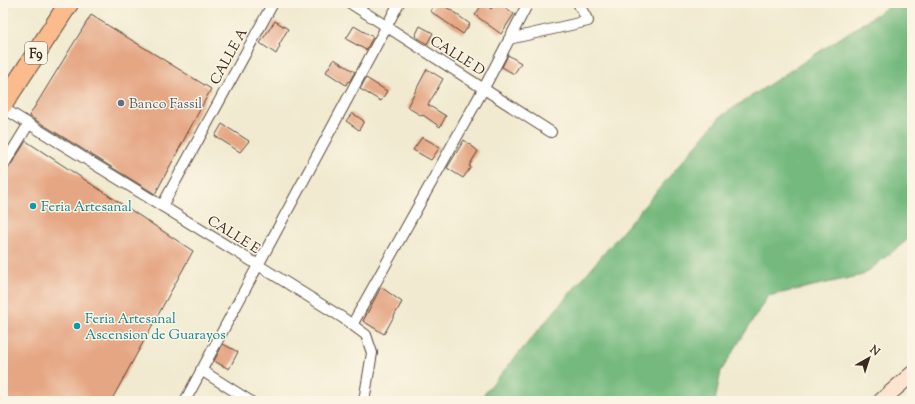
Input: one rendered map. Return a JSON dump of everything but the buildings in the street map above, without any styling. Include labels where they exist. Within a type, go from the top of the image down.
[{"type":"highway","name":"F9","points":[[3,104],[69,3]]},
{"type":"main road","points":[[881,401],[912,374]]},
{"type":"street","name":"CALLE A","points":[[162,206],[273,3]]},
{"type":"street","name":"CALLE D","points":[[350,3],[551,132]]},
{"type":"street","points":[[185,401],[399,3]]},
{"type":"street","points":[[352,325],[484,88],[528,3]]},
{"type":"street","points":[[509,39],[588,21],[578,3]]},
{"type":"street","name":"CALLE E","points":[[3,108],[28,125],[258,265],[366,335],[372,353],[364,401]]},
{"type":"street","points":[[3,166],[28,125]]},
{"type":"street","points":[[201,370],[250,401]]},
{"type":"green space","points":[[894,3],[912,3],[911,237],[863,275],[768,296],[721,371],[715,401],[478,401],[721,116]]},
{"type":"place","name":"Banco Fassil","points":[[121,103]]},
{"type":"place","name":"Feria Artesanal","points":[[33,206]]},
{"type":"place","name":"Feria Artesanal Ascension de Guarayos","points":[[77,326]]}]
